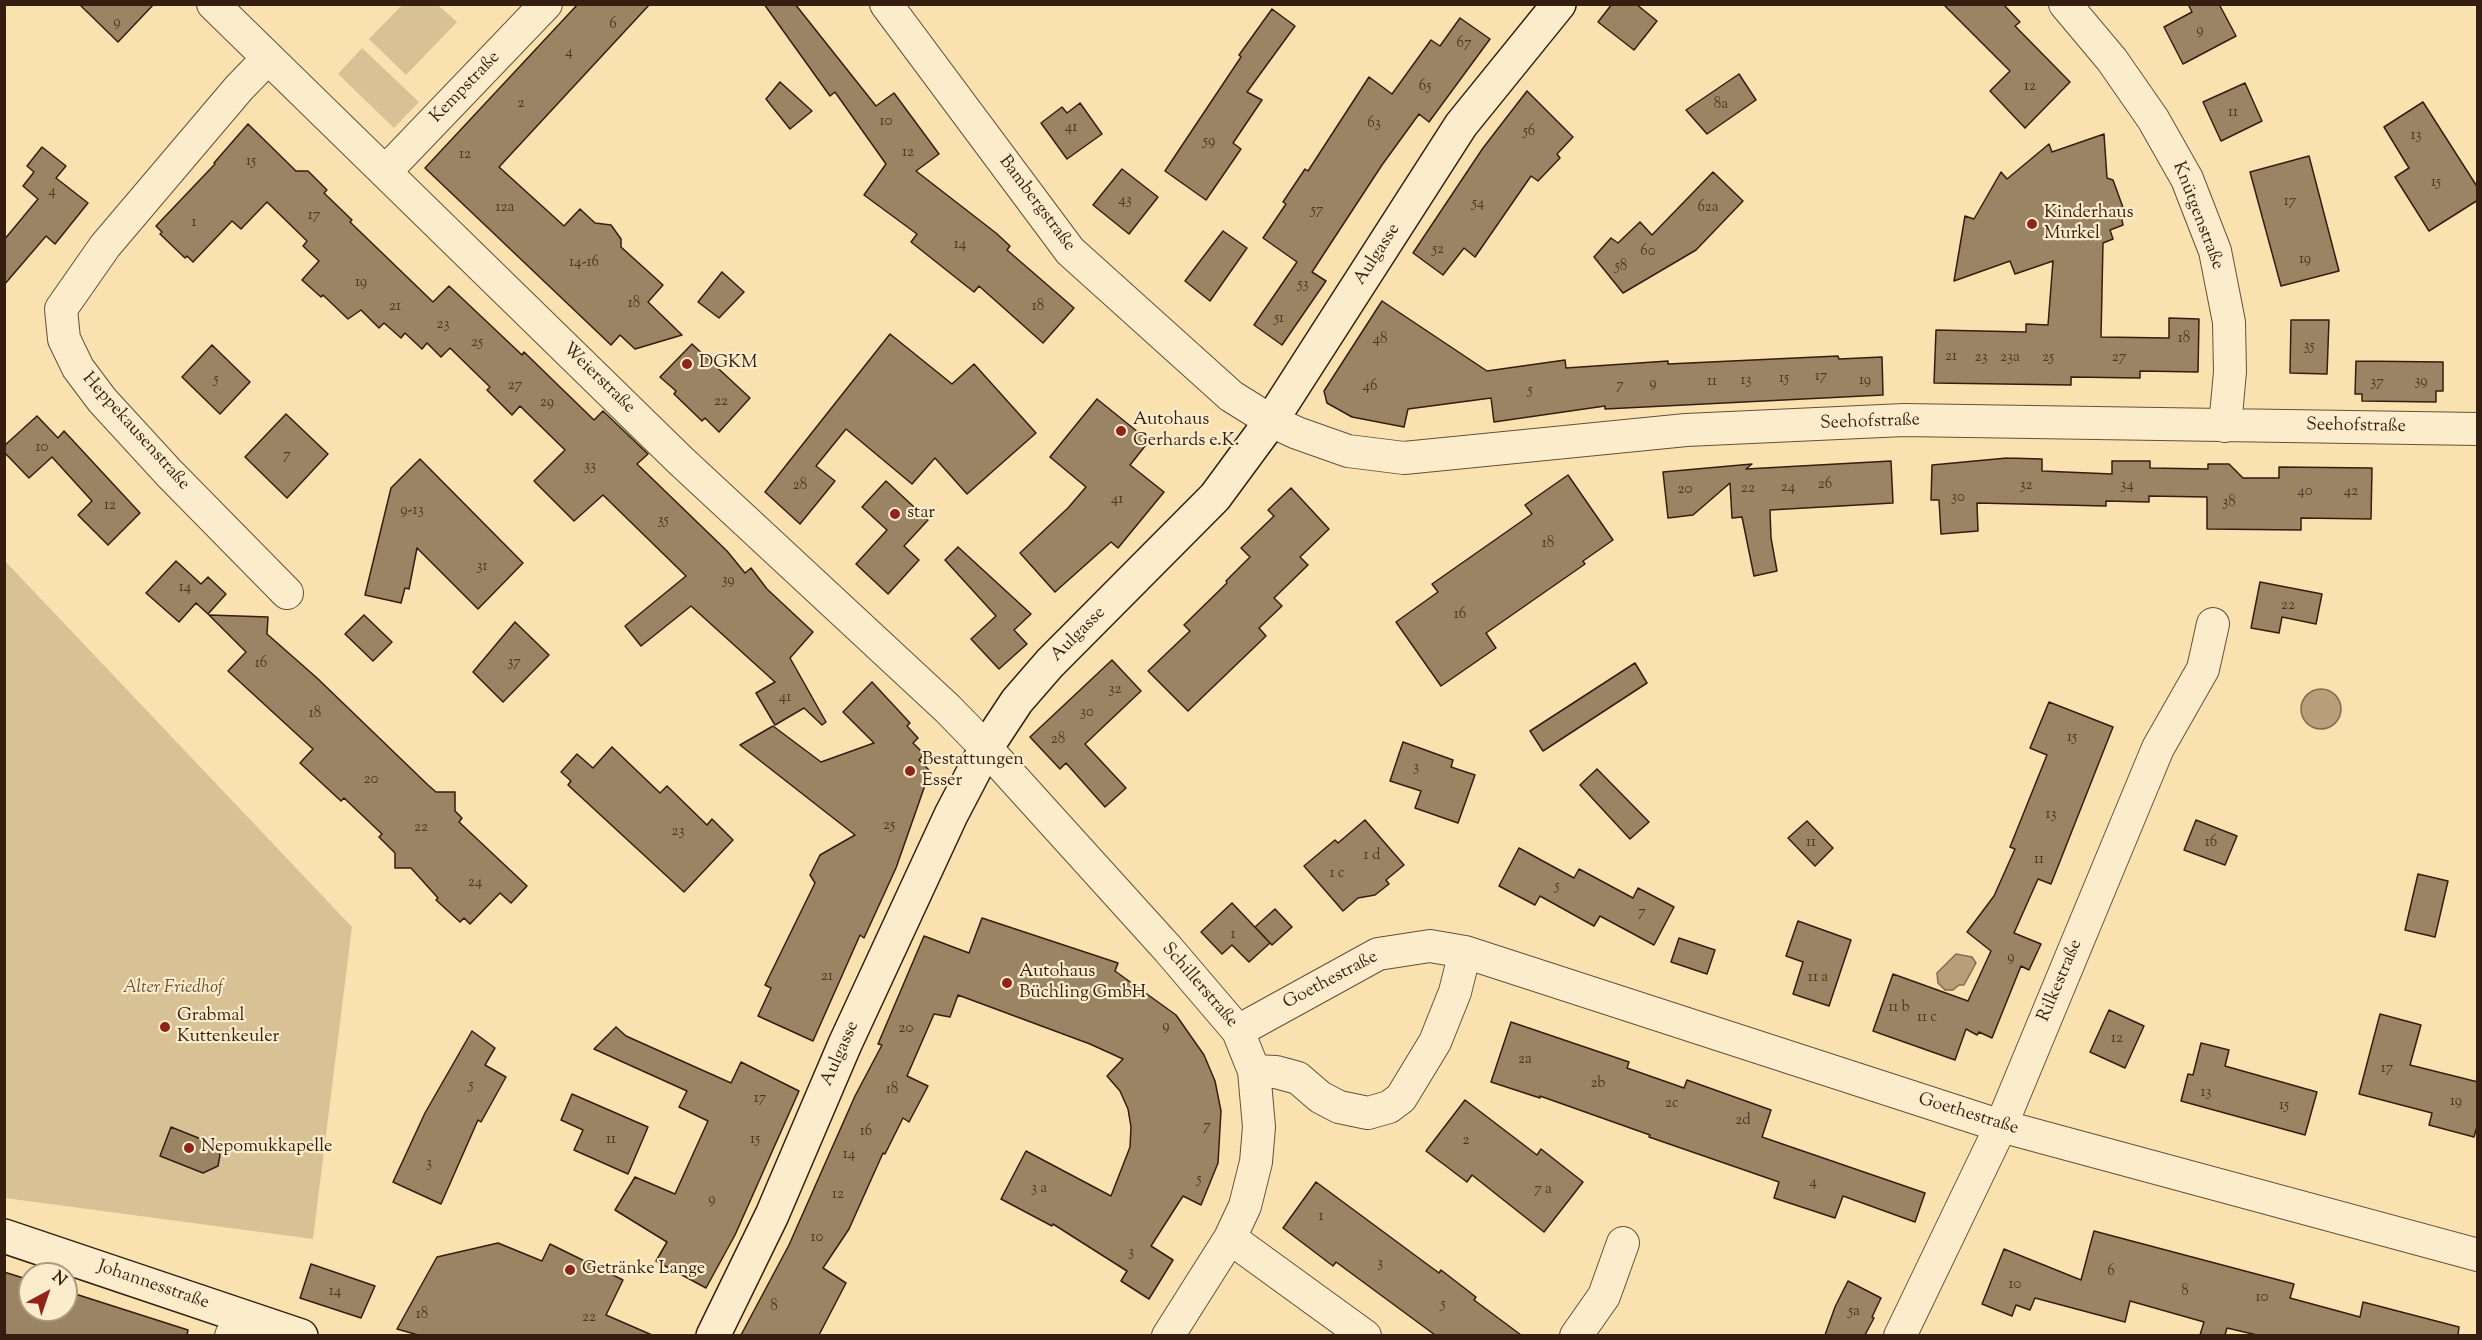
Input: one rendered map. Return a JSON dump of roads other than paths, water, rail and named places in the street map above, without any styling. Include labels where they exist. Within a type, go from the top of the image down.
[{"type":"main road","name":"Aulgasse","points":[[713,1335],[772,1215],[844,1044],[944,830],[986,748],[1017,701],[1050,663],[1215,497],[1271,421],[1461,125],[1559,4]]},
{"type":"main road","name":"Johannesstraße","points":[[4,1236],[236,1326],[301,1335]]},
{"type":"street","name":"Weierstraße","points":[[213,4],[681,461],[938,700],[986,748]]},
{"type":"street","name":"Kempstraße","points":[[386,171],[546,4]]},
{"type":"street","name":"Bambergstraße","points":[[886,4],[1070,251],[1231,396],[1271,421]]},
{"type":"street","name":"Knütgenstraße","points":[[2065,4],[2112,60],[2153,119],[2187,179],[2215,251],[2229,322],[2230,372],[2225,426]]},
{"type":"street","name":"Heppekausenstraße","points":[[268,58],[238,88],[105,246],[61,309],[64,339],[78,368],[102,400],[169,473],[287,593]]},
{"type":"street","name":"Seehofstraße","points":[[1271,421],[1348,451],[1404,458],[1686,430],[1904,420],[2478,429]]},
{"type":"street","name":"Rilkestraße","points":[[1900,1335],[2001,1126],[2158,748],[2203,669],[2213,624]]},
{"type":"street","name":"Schillerstraße","points":[[986,748],[1168,949],[1238,1031],[1254,1071],[1259,1127],[1256,1162],[1245,1206],[1230,1238],[1168,1335]]},
{"type":"street","name":"Goethestraße","points":[[1238,1031],[1378,954],[1430,946],[1465,952],[2001,1126],[2478,1255]]},
{"type":"street","points":[[1254,1071],[1276,1072],[1298,1078],[1320,1096],[1339,1107],[1368,1113],[1389,1107],[1401,1098],[1435,1042],[1455,992],[1465,952]]},
{"type":"street","points":[[1230,1238],[1365,1335]]},
{"type":"street","points":[[1576,1335],[1604,1296],[1623,1243]]},
{"type":"place","name":"Kinderhaus Murkel","points":[[2032,224]]},
{"type":"place","name":"DGKM","points":[[687,364]]},
{"type":"place","name":"Autohaus Gerhards e.K.","points":[[1121,431]]},
{"type":"place","name":"star","points":[[895,514]]},
{"type":"place","name":"Bestattungen Esser","points":[[910,771]]},
{"type":"place","name":"Autohaus Büchling GmbH","points":[[1007,983]]},
{"type":"place","name":"Grabmal Kuttenkeuler","points":[[165,1027]]},
{"type":"place","name":"Nepomukkapelle","points":[[189,1148]]},
{"type":"place","name":"Getränke Lange","points":[[570,1270]]},
{"type":"park label","name":"Alter Friedhof","points":[[173,989]]}]
